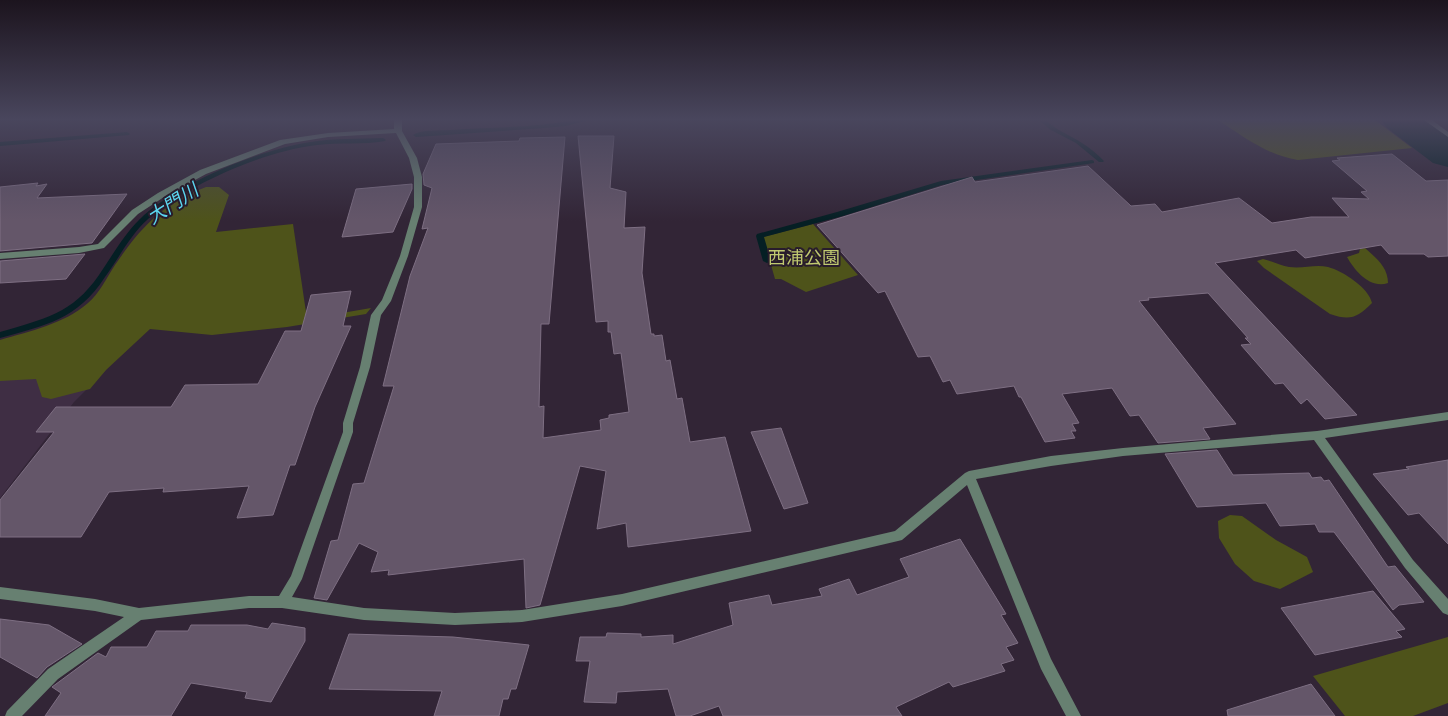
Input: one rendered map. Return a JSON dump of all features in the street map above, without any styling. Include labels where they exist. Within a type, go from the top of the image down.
[{"type":"street","points":[[0,256],[79,250],[101,246],[135,212],[162,195],[203,172],[253,153]]},
{"type":"street","points":[[282,602],[296,579],[332,478],[348,432],[348,423],[365,367],[376,315],[386,301],[415,222],[420,189],[410,153]]},
{"type":"street","points":[[0,593],[95,605],[139,614],[249,602],[282,602],[364,614],[455,619],[522,616],[622,600],[898,536],[970,476],[1051,461],[1123,452],[1318,436],[1448,416]]},
{"type":"street","points":[[1318,436],[1409,564],[1448,609]]},
{"type":"street","points":[[970,476],[1046,664],[1074,716]]},
{"type":"street","points":[[12,716],[53,674],[139,614]]},
{"type":"shaded area","points":[[106,370],[74,402],[0,498],[0,376]]},
{"type":"green space","points":[[1275,153],[1361,153],[1298,160]]},
{"type":"green space","points":[[206,187],[219,187],[229,195],[216,232],[293,224],[307,319],[371,308],[366,314],[287,327],[212,335],[150,329],[106,370],[90,389],[51,399],[42,397],[36,379],[0,381],[0,340],[58,322],[79,310],[96,295],[134,239],[154,218],[177,201]]},
{"type":"green space","name":"西浦公園","points":[[813,224],[858,275],[806,292],[781,279],[775,279],[763,237]]},
{"type":"green space","points":[[1365,248],[1384,268],[1388,283],[1381,284],[1369,281],[1350,262],[1347,257],[1359,253],[1360,249]]},
{"type":"green space","points":[[1263,259],[1289,267],[1323,266],[1334,269],[1348,276],[1361,286],[1370,297],[1372,303],[1353,317],[1348,318],[1330,314],[1264,268],[1257,261]]},
{"type":"green space","points":[[1230,515],[1242,516],[1276,540],[1307,557],[1313,572],[1280,589],[1254,581],[1235,564],[1219,538],[1218,521]]},
{"type":"green space","points":[[1448,637],[1448,703],[1413,716],[1345,716],[1313,676]]},
{"type":"building","points":[[432,153],[564,153],[549,324],[541,324],[539,407],[544,406],[543,438],[601,430],[600,420],[609,418],[609,415],[629,412],[621,353],[614,354],[611,332],[608,332],[608,321],[596,322],[580,153],[613,153],[610,188],[626,192],[624,228],[645,227],[642,273],[651,334],[654,334],[654,336],[662,335],[666,361],[670,360],[677,399],[682,398],[690,442],[725,437],[751,531],[628,547],[626,523],[597,529],[606,471],[580,466],[540,605],[526,608],[524,559],[388,575],[389,570],[371,572],[378,552],[359,543],[327,600],[314,598],[331,541],[338,540],[353,484],[364,483],[394,386],[383,386],[410,276],[428,228],[422,229],[432,188],[424,185],[423,174]]},
{"type":"building","points":[[1392,154],[1426,181],[1448,180],[1448,256],[1428,257],[1424,254],[1389,254],[1381,245],[1305,258],[1296,250],[1215,263],[1357,415],[1325,419],[1307,399],[1301,404],[1283,383],[1275,384],[1241,345],[1251,344],[1245,338],[1248,338],[1208,293],[1148,298],[1149,300],[1139,301],[1236,424],[1203,428],[1210,439],[1158,443],[1139,415],[1130,416],[1112,388],[1062,394],[1079,423],[1072,424],[1076,431],[1071,431],[1075,438],[1045,442],[1014,386],[957,394],[950,380],[943,382],[930,356],[918,357],[885,291],[878,293],[817,225],[972,177],[975,182],[1088,166],[1131,206],[1155,204],[1162,212],[1239,198],[1272,223],[1311,217],[1349,217],[1332,198],[1369,199],[1361,192],[1367,191],[1332,161],[1340,160],[1337,158]]},
{"type":"building","points":[[38,183],[36,186],[47,184],[37,198],[127,194],[92,243],[0,251],[0,187]]},
{"type":"building","points":[[412,184],[412,189],[393,232],[342,237],[356,189]]},
{"type":"building","points":[[85,254],[66,279],[0,283],[0,261]]},
{"type":"building","points":[[351,291],[343,326],[351,326],[315,407],[295,465],[290,465],[273,515],[237,518],[249,486],[163,492],[164,488],[109,492],[81,537],[0,537],[0,500],[54,432],[36,432],[56,407],[171,407],[185,385],[258,384],[285,331],[301,331],[311,295]]},
{"type":"building","points":[[781,428],[808,503],[784,509],[751,432]]},
{"type":"building","points":[[1217,450],[1233,475],[1309,473],[1312,478],[1321,477],[1324,481],[1329,480],[1388,567],[1395,566],[1424,602],[1399,605],[1393,610],[1334,532],[1319,532],[1315,524],[1280,526],[1266,503],[1197,507],[1165,454]]},
{"type":"building","points":[[1448,460],[1448,544],[1419,513],[1408,515],[1373,474],[1409,469],[1406,467]]},
{"type":"building","points":[[960,539],[1006,614],[1001,615],[1018,643],[1006,647],[1014,660],[1001,664],[1005,671],[953,687],[949,682],[896,707],[902,716],[723,716],[719,706],[690,716],[676,716],[668,689],[617,692],[616,703],[584,702],[590,661],[576,661],[580,637],[606,637],[607,633],[641,634],[641,637],[673,635],[673,644],[733,625],[729,603],[769,595],[772,605],[822,596],[819,589],[849,579],[857,595],[909,577],[900,559]]},
{"type":"building","points":[[1373,591],[1405,629],[1396,631],[1402,637],[1315,655],[1281,608]]},
{"type":"building","points":[[0,619],[49,625],[82,644],[47,667],[37,678],[0,657]]},
{"type":"building","points":[[272,623],[305,628],[305,641],[271,702],[245,698],[247,692],[191,683],[171,716],[45,716],[61,693],[52,687],[98,653],[106,657],[111,647],[147,647],[156,631],[188,631],[191,625],[247,625],[268,629]]},
{"type":"building","points":[[349,634],[453,637],[529,645],[516,689],[511,689],[508,699],[503,699],[499,716],[434,716],[442,691],[329,689]]},
{"type":"building","points":[[1311,684],[1335,716],[1228,716],[1227,710]]},
{"type":"waterway","name":"大門川","points":[[0,335],[50,320],[77,305],[95,287],[126,239],[144,219],[159,207],[199,183],[222,172],[273,153]]},
{"type":"waterway","points":[[1092,153],[1101,161]]},
{"type":"waterway","points":[[767,261],[760,236],[941,183],[1092,162]]}]
